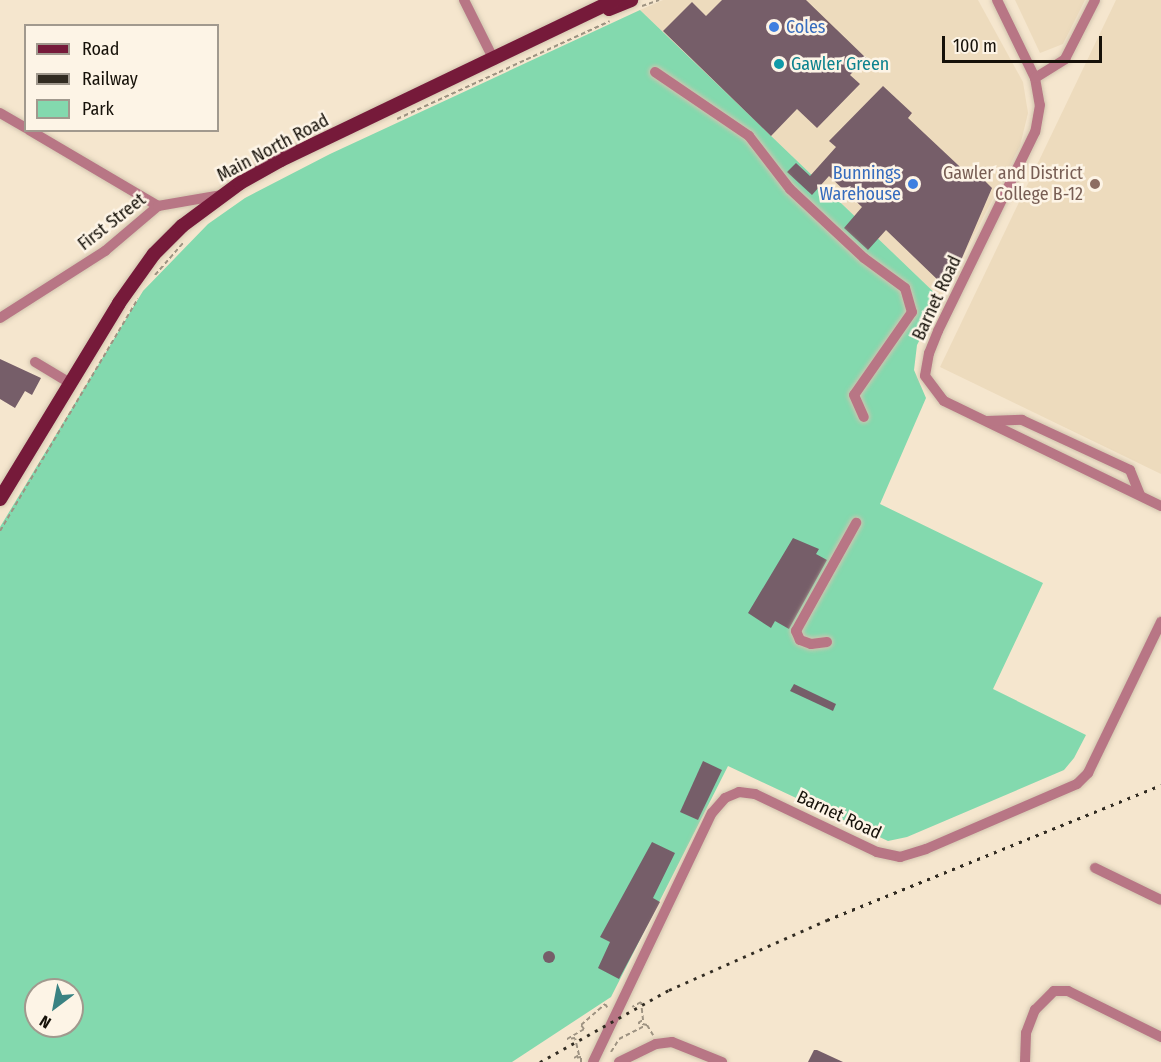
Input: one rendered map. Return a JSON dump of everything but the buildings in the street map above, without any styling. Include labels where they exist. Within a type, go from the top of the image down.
[{"type":"main road","name":"Main North Road","points":[[0,499],[70,383],[154,254],[182,226],[222,195],[281,160],[494,60],[615,0]]},
{"type":"main road","name":"Main North Road","points":[[554,31],[632,5]]},
{"type":"street","points":[[464,0],[494,60]]},
{"type":"street","name":"Barnet Road","points":[[997,0],[1035,78],[1040,105],[1035,132],[926,365],[929,384],[944,401],[1161,506]]},
{"type":"street","points":[[1035,78],[1065,59],[1095,0]]},
{"type":"street","points":[[655,72],[749,136],[790,189],[864,258],[905,288],[912,312],[854,395],[864,417]]},
{"type":"street","points":[[1,117],[24,128]]},
{"type":"street","points":[[32,132],[158,206]]},
{"type":"street","name":"First Street","points":[[0,318],[105,251],[158,206],[222,195]]},
{"type":"street","points":[[35,362],[70,383]]},
{"type":"street","points":[[986,422],[1022,420],[1130,470],[1140,495]]},
{"type":"street","points":[[827,642],[811,644],[800,640],[796,631],[856,522]]},
{"type":"street","name":"Barnet Road","points":[[593,1062],[712,813],[724,798],[739,792],[755,795],[877,852],[900,857],[926,849],[1077,784],[1088,773],[1161,622]]},
{"type":"street","points":[[1095,868],[1161,900]]},
{"type":"street","points":[[1025,1062],[1026,1033],[1035,1010],[1054,991],[1068,991],[1161,1037]]},
{"type":"street","points":[[619,1062],[656,1044],[672,1042],[722,1062]]},
{"type":"path","points":[[632,5],[659,0]]},
{"type":"path","points":[[391,122],[613,20]]},
{"type":"path","points":[[152,278],[185,242]]},
{"type":"path","points":[[0,531],[142,293]]},
{"type":"path","points":[[581,1062],[581,1057],[574,1058],[579,1055],[575,1038],[567,1039],[584,1029],[581,1025],[605,1004],[615,1015],[641,1002],[642,1020],[638,1023],[647,1025],[654,1038]]},
{"type":"path","points":[[610,1052],[619,1039],[647,1025]]},
{"type":"shaded area","points":[[663,0],[978,0],[1023,82],[1028,113],[1020,146],[941,299],[640,10]]},
{"type":"shaded area","points":[[1015,0],[1085,0],[1063,44],[1040,53]]},
{"type":"shaded area","name":"Gawler and District College B-12","points":[[1116,0],[1161,0],[1161,474],[940,367]]},
{"type":"green space","points":[[640,10],[941,299],[917,345],[914,370],[926,398],[880,504],[1043,583],[993,689],[1086,735],[1074,758],[1064,770],[907,837],[888,841],[728,766],[611,997],[512,1062],[0,1062],[0,527],[143,291],[208,224],[245,198],[330,154]]},
{"type":"railway","points":[[540,1062],[669,990],[827,920],[1161,785]]},
{"type":"place","name":"Coles","points":[[774,27]]},
{"type":"place","name":"Gawler Green","points":[[779,64]]},
{"type":"place","name":"Bunnings Warehouse","points":[[913,184]]},
{"type":"place","name":"Gawler and District College B-12","points":[[1095,184]]}]
